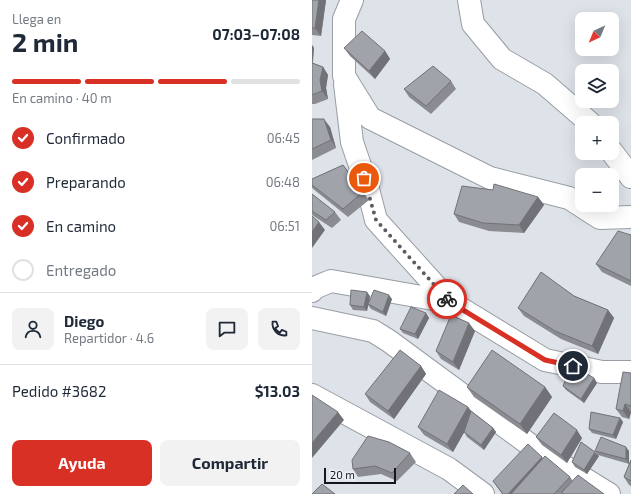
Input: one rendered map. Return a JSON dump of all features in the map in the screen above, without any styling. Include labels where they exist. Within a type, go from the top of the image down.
[{"type":"street","points":[[352,0],[344,19],[344,76],[352,142],[376,220],[450,302],[545,360],[602,372],[631,372]]},
{"type":"street","points":[[468,0],[473,24],[502,59],[545,84],[582,116]]},
{"type":"street","points":[[344,76],[370,118],[490,178],[570,198],[600,218],[631,217]]},
{"type":"street","points":[[618,160],[631,177]]},
{"type":"street","points":[[312,291],[314,288],[330,281],[450,302]]},
{"type":"street","points":[[312,318],[373,331],[389,341],[533,447],[609,494]]},
{"type":"street","points":[[312,395],[449,469],[483,494]]},
{"type":"building","points":[[312,0],[319,0],[315,28],[312,28]]},
{"type":"building","points":[[362,31],[385,51],[369,71],[344,48]]},
{"type":"building","points":[[312,63],[323,67],[320,80],[322,91],[312,95]]},
{"type":"building","points":[[433,66],[451,81],[426,106],[404,89]]},
{"type":"building","points":[[312,119],[324,119],[331,140],[312,149]]},
{"type":"building","points":[[343,165],[363,192],[343,209],[312,185],[312,179]]},
{"type":"building","points":[[494,184],[538,197],[519,225],[483,223],[454,214],[462,186],[493,190]]},
{"type":"building","points":[[312,194],[335,212],[326,220],[312,211]]},
{"type":"building","points":[[312,216],[319,222],[312,232]]},
{"type":"building","points":[[618,231],[631,235],[631,281],[596,264]]},
{"type":"building","points":[[541,272],[574,296],[608,310],[592,346],[555,331],[518,308]]},
{"type":"building","points":[[351,290],[367,292],[364,307],[350,305]]},
{"type":"building","points":[[374,290],[389,295],[383,312],[368,304]]},
{"type":"building","points":[[411,307],[426,313],[415,334],[400,329]]},
{"type":"building","points":[[451,315],[469,323],[453,362],[436,351]]},
{"type":"building","points":[[400,350],[421,366],[388,411],[365,394]]},
{"type":"building","points":[[492,350],[545,387],[520,424],[467,387]]},
{"type":"building","points":[[572,365],[594,378],[581,399],[563,386]]},
{"type":"building","points":[[623,372],[631,373],[631,406],[625,404],[623,411],[616,409]]},
{"type":"building","points":[[439,390],[468,407],[447,444],[418,427]]},
{"type":"building","points":[[312,395],[338,412],[312,443]]},
{"type":"building","points":[[471,411],[493,428],[481,445],[464,432]]},
{"type":"building","points":[[591,412],[620,418],[613,435],[589,429]]},
{"type":"building","points":[[554,413],[577,430],[561,455],[536,437]]},
{"type":"building","points":[[368,436],[389,442],[410,453],[392,473],[375,466],[353,469],[352,460]]},
{"type":"building","points":[[601,437],[626,447],[626,459],[595,451]]},
{"type":"building","points":[[581,442],[595,452],[584,470],[572,462]]},
{"type":"building","points":[[528,444],[542,457],[508,494],[503,494],[493,481]]},
{"type":"building","points":[[545,456],[570,477],[554,494],[511,494]]},
{"type":"building","points":[[631,460],[631,481],[624,477]]},
{"type":"building","points":[[578,475],[604,494],[563,494],[562,492]]},
{"type":"building","points":[[322,484],[335,494],[312,494]]},
{"type":"building","points":[[463,485],[473,494],[454,494]]},
{"type":"way so far","points":[[364,178],[376,220],[447,299]]},
{"type":"route","points":[[447,299],[545,360],[573,366]]}]
